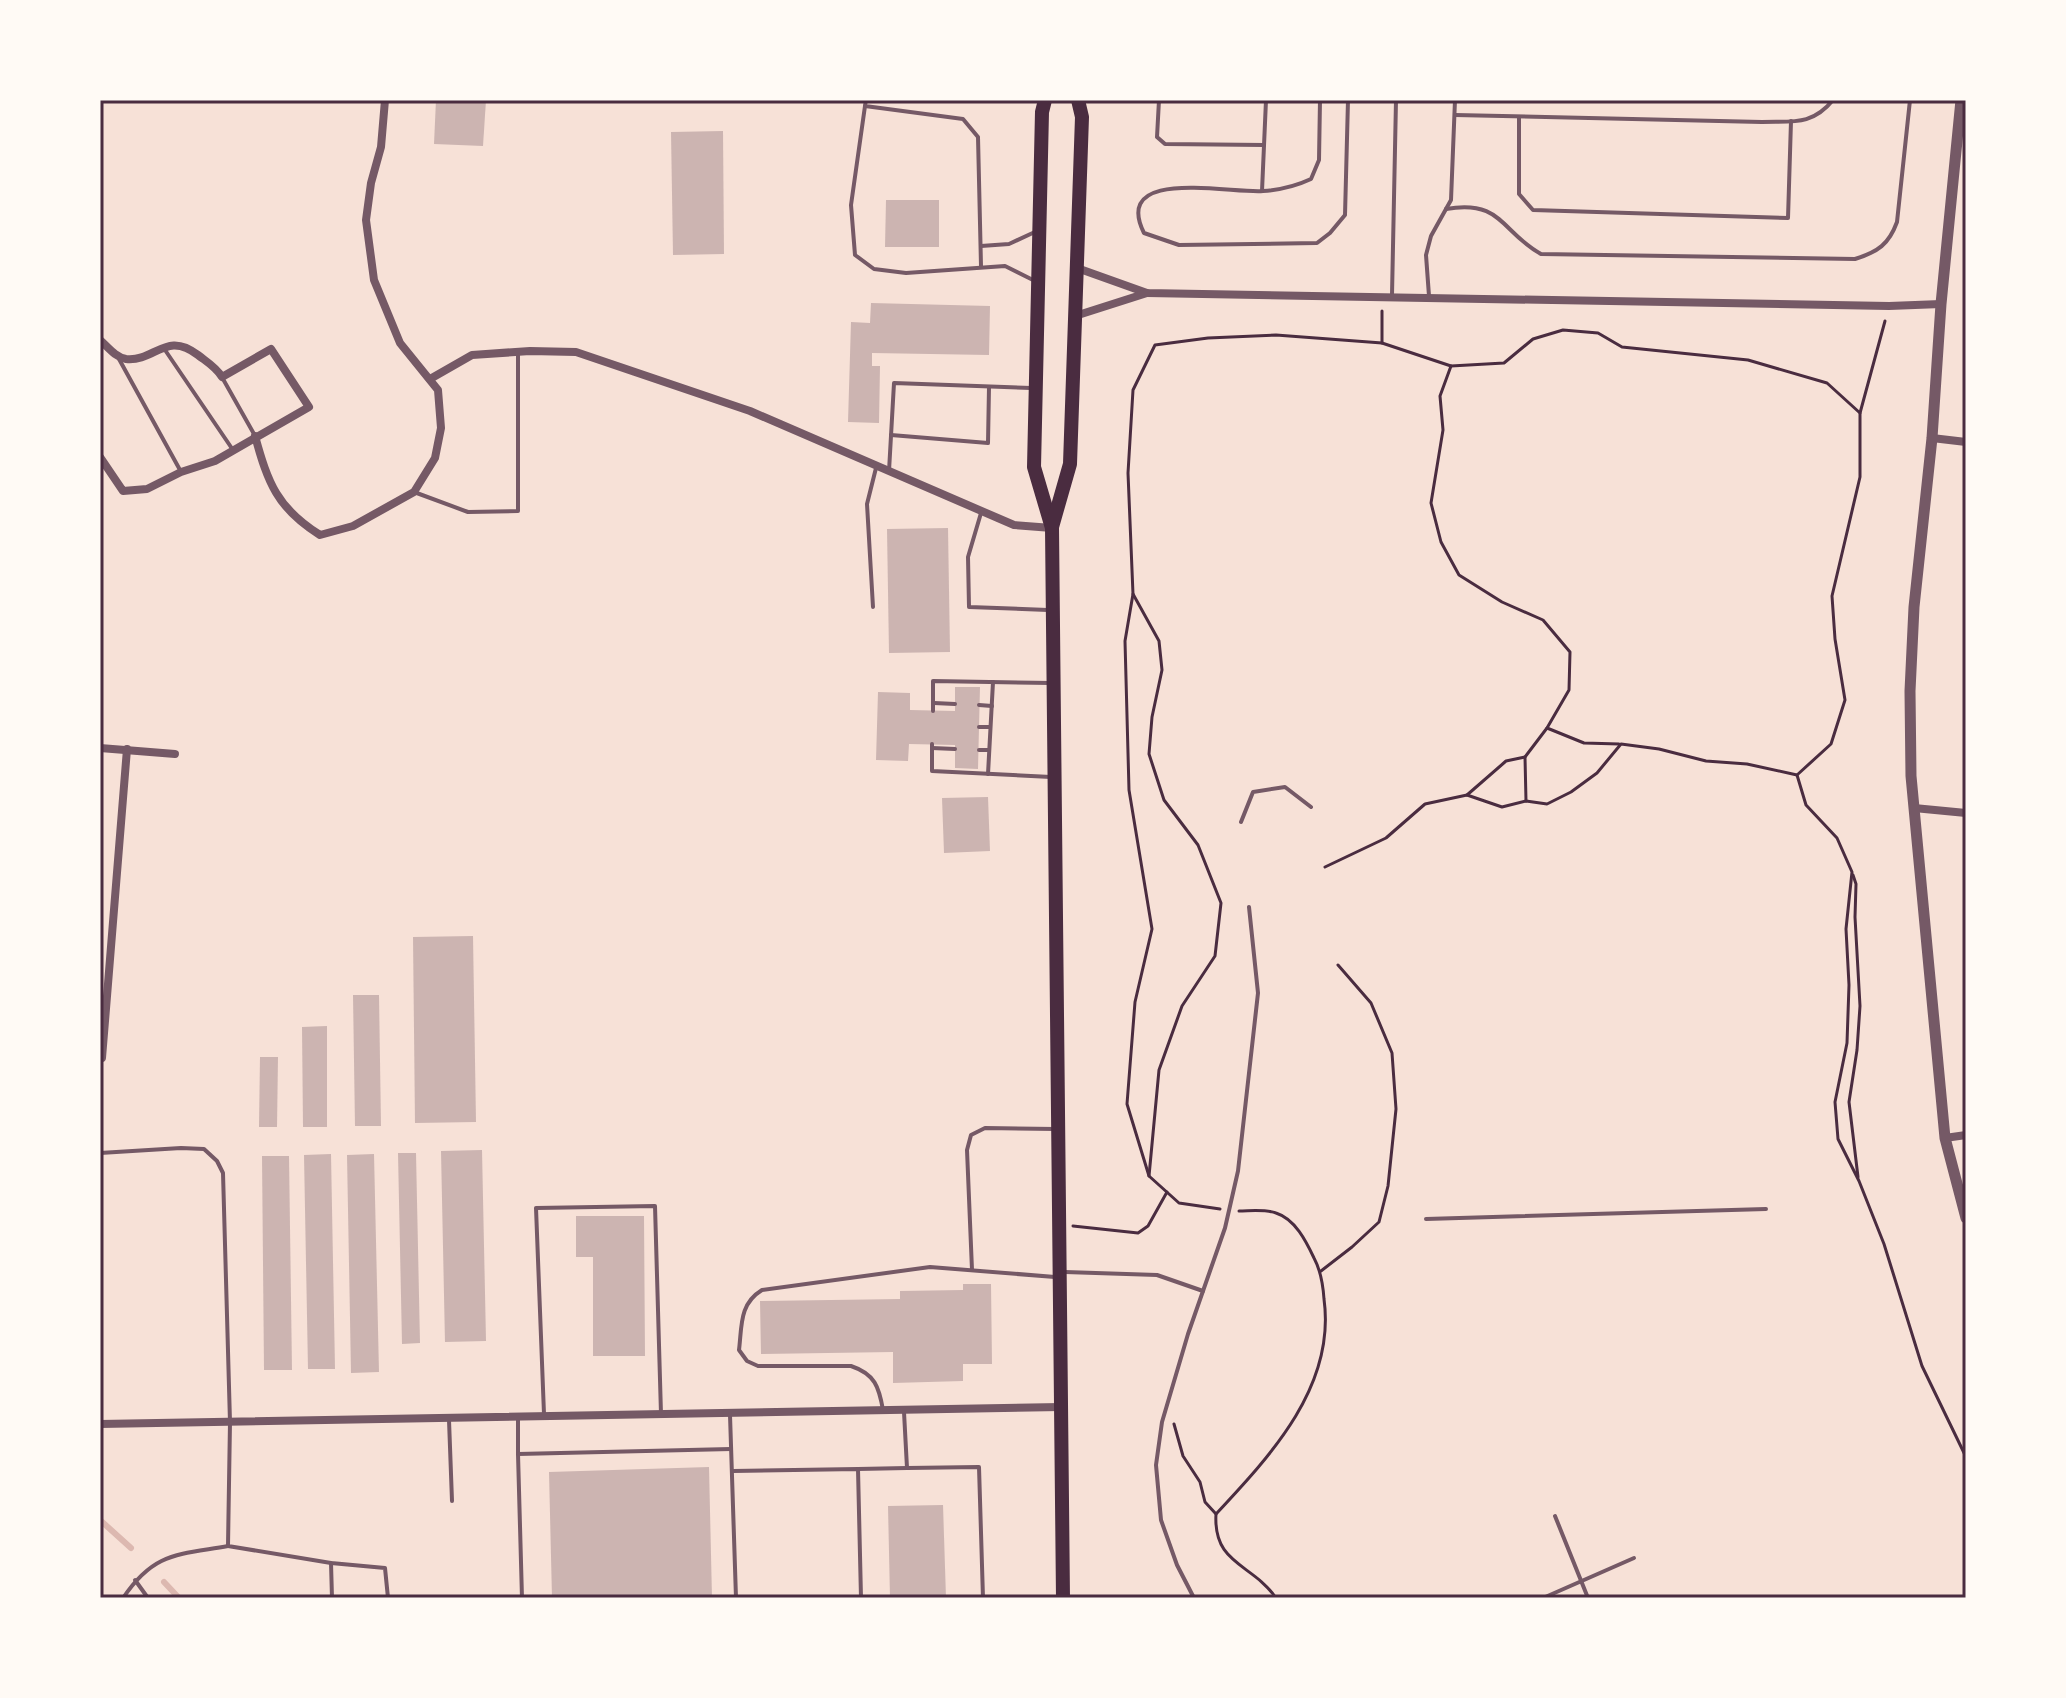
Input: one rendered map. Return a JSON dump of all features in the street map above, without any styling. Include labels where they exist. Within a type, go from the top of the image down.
[{"type":"main road","points":[[1045,100],[1042,112],[1034,467],[1052,528],[1063,1598]]},
{"type":"main road","points":[[1052,528],[1070,464],[1082,117],[1078,100]]},
{"type":"street","points":[[255,436],[267,479],[296,520],[320,535],[353,526],[414,492],[435,458],[441,428],[438,390],[400,343],[374,280],[366,220],[371,183],[381,147],[385,100]]},
{"type":"street","points":[[1961,100],[1914,607],[1910,691],[1914,808],[1945,1138],[1966,1218]]},
{"type":"street","points":[[1077,268],[1147,293],[1889,306],[1941,304]]},
{"type":"street","points":[[1075,316],[1147,293]]},
{"type":"street","points":[[100,340],[118,357],[130,360],[174,344],[190,349],[218,370],[222,377],[271,349],[309,407],[215,461],[181,472],[147,489],[123,491],[100,457]]},
{"type":"street","points":[[430,379],[472,355],[576,352],[750,411],[1014,525],[1052,528]]},
{"type":"street","points":[[1932,438],[1966,442]]},
{"type":"street","points":[[100,748],[175,754]]},
{"type":"street","points":[[102,1058],[127,749]]},
{"type":"street","points":[[1914,808],[1966,813]]},
{"type":"street","points":[[1945,1138],[1966,1135]]},
{"type":"street","points":[[100,1424],[1061,1407]]},
{"type":"lane","points":[[1159,100],[1157,137],[1165,144],[1264,145]]},
{"type":"lane","points":[[1262,191],[1266,100]]},
{"type":"lane","points":[[1320,100],[1319,160],[1311,179],[1299,185],[1262,191],[1163,188],[1146,194],[1139,207],[1138,222],[1144,233],[1179,245],[1317,243],[1345,215],[1348,100]]},
{"type":"lane","points":[[1387,298],[1394,217],[1396,100]]},
{"type":"lane","points":[[1429,298],[1426,255],[1431,236],[1451,200],[1455,100]]},
{"type":"lane","points":[[1455,115],[1791,121],[1811,120],[1833,100]]},
{"type":"lane","points":[[1446,209],[1478,207],[1493,213],[1527,246],[1541,254],[1855,259],[1883,247],[1891,238],[1897,222],[1910,100]]},
{"type":"lane","points":[[981,266],[978,137],[963,119],[865,103],[851,205],[855,255],[874,269],[906,273],[1005,266],[1038,284]]},
{"type":"lane","points":[[1519,118],[1519,194],[1533,210],[1788,218],[1791,121]]},
{"type":"lane","points":[[981,246],[1009,244],[1039,230]]},
{"type":"lane","points":[[164,347],[233,450]]},
{"type":"lane","points":[[414,492],[468,512],[518,511],[518,352]]},
{"type":"lane","points":[[118,357],[181,472]]},
{"type":"lane","points":[[222,377],[255,436]]},
{"type":"lane","points":[[889,471],[894,383],[1036,389]]},
{"type":"lane","points":[[891,435],[988,443],[989,387]]},
{"type":"lane","points":[[873,607],[867,504],[877,466]]},
{"type":"lane","points":[[982,511],[968,557],[969,607],[1053,610]]},
{"type":"lane","points":[[933,711],[933,681],[1053,683]]},
{"type":"lane","points":[[988,774],[993,682]]},
{"type":"lane","points":[[934,703],[955,704]]},
{"type":"lane","points":[[979,705],[992,706]]},
{"type":"lane","points":[[979,727],[990,727]]},
{"type":"lane","points":[[955,749],[932,746],[932,771],[1054,778]]},
{"type":"lane","points":[[979,750],[989,750]]},
{"type":"lane","points":[[1241,822],[1253,792],[1285,787],[1311,807]]},
{"type":"lane","points":[[1194,1598],[1177,1565],[1161,1520],[1156,1465],[1162,1422],[1229,1210],[1238,1171],[1258,993],[1249,907]]},
{"type":"lane","points":[[972,1270],[967,1150],[971,1135],[985,1128],[1058,1129]]},
{"type":"lane","points":[[100,1153],[204,1149],[217,1161],[223,1173],[230,1422],[228,1546]]},
{"type":"lane","points":[[544,1416],[536,1208],[655,1206],[661,1414]]},
{"type":"lane","points":[[1426,1219],[1766,1209]]},
{"type":"lane","points":[[883,1410],[878,1384],[865,1370],[851,1366],[758,1366],[747,1361],[739,1350],[744,1310],[751,1297],[762,1290],[930,1267],[1060,1274],[1157,1275],[1203,1291]]},
{"type":"lane","points":[[903,1409],[907,1468]]},
{"type":"lane","points":[[730,1413],[736,1598]]},
{"type":"lane","points":[[518,1416],[522,1598]]},
{"type":"lane","points":[[449,1418],[452,1501]]},
{"type":"lane","points":[[518,1454],[731,1449]]},
{"type":"lane","points":[[733,1471],[979,1467],[983,1598]]},
{"type":"lane","points":[[858,1469],[861,1598]]},
{"type":"lane","points":[[1555,1516],[1588,1598]]},
{"type":"lane","points":[[123,1598],[135,1580],[156,1561],[228,1546],[331,1563],[385,1568],[388,1598]]},
{"type":"lane","points":[[1543,1598],[1634,1558]]},
{"type":"lane","points":[[331,1563],[332,1598]]},
{"type":"lane","points":[[135,1580],[148,1598]]},
{"type":"path","points":[[1382,343],[1387,298]]},
{"type":"path","points":[[1797,775],[1831,744],[1845,700],[1832,596],[1860,477],[1860,413],[1889,306]]},
{"type":"path","points":[[1276,1598],[1268,1586],[1226,1555],[1215,1532],[1216,1514],[1262,1465],[1295,1419],[1316,1377],[1327,1320],[1321,1271],[1301,1232],[1277,1213],[1179,1203],[1149,1176],[1127,1104],[1135,1002],[1152,929],[1129,790],[1125,641],[1133,594],[1128,473],[1133,390],[1155,345],[1208,338],[1276,335],[1382,343],[1451,366],[1504,363],[1533,339],[1563,330],[1598,333],[1622,347],[1748,360],[1827,383],[1860,413]]},
{"type":"path","points":[[1451,366],[1440,396],[1443,430],[1431,503],[1441,542],[1459,575],[1502,602],[1543,620],[1570,652],[1569,690],[1547,728],[1525,757],[1526,801]]},
{"type":"path","points":[[1133,594],[1159,641],[1162,670],[1152,717],[1149,754],[1164,800],[1198,845],[1221,903],[1215,956],[1182,1006],[1159,1070],[1149,1176]]},
{"type":"path","points":[[1547,728],[1584,743],[1659,749],[1706,761],[1747,764],[1797,775]]},
{"type":"path","points":[[1467,795],[1502,807],[1526,801],[1547,804],[1571,792],[1597,773],[1621,744]]},
{"type":"path","points":[[1325,867],[1386,838],[1425,804],[1467,795],[1506,761],[1525,757]]},
{"type":"path","points":[[1797,775],[1806,805],[1837,838],[1856,884],[1860,1006],[1849,1102],[1859,1181]]},
{"type":"path","points":[[1852,872],[1846,929],[1849,985],[1847,1043],[1835,1102],[1838,1139],[1884,1244],[1922,1366],[1966,1457]]},
{"type":"path","points":[[1321,1271],[1379,1222],[1388,1186],[1396,1109],[1392,1053],[1371,1003],[1338,965]]},
{"type":"path","points":[[1059,1225],[1138,1233],[1148,1226],[1167,1192]]},
{"type":"path","points":[[1169,1397],[1183,1456],[1200,1482],[1205,1502],[1216,1514]]},
{"type":"building","points":[[436,100],[486,100],[483,146],[434,144]]},
{"type":"building","points":[[723,131],[724,254],[673,255],[671,132]]},
{"type":"building","points":[[886,200],[939,200],[939,247],[885,247]]},
{"type":"building","points":[[871,303],[990,306],[989,355],[872,353],[872,366],[880,366],[879,423],[848,422],[851,322],[870,323]]},
{"type":"building","points":[[948,528],[950,652],[889,653],[887,529]]},
{"type":"building","points":[[955,687],[980,687],[978,769],[955,768],[955,745],[909,744],[908,761],[876,760],[878,692],[910,693],[910,710],[955,711]]},
{"type":"building","points":[[988,797],[990,851],[944,853],[942,798]]},
{"type":"building","points":[[473,936],[476,1122],[415,1123],[413,937]]},
{"type":"building","points":[[353,995],[379,995],[381,1126],[355,1126]]},
{"type":"building","points":[[327,1026],[327,1127],[303,1127],[302,1027]]},
{"type":"building","points":[[260,1057],[278,1057],[277,1127],[259,1127]]},
{"type":"building","points":[[482,1150],[486,1341],[445,1342],[441,1151]]},
{"type":"building","points":[[398,1153],[416,1153],[420,1343],[402,1344]]},
{"type":"building","points":[[331,1154],[335,1369],[308,1369],[304,1155]]},
{"type":"building","points":[[374,1154],[379,1372],[351,1373],[347,1155]]},
{"type":"building","points":[[262,1156],[289,1156],[292,1370],[264,1370]]},
{"type":"building","points":[[576,1216],[644,1216],[645,1356],[593,1356],[593,1257],[576,1257]]},
{"type":"building","points":[[963,1284],[991,1284],[992,1364],[963,1364],[963,1381],[893,1383],[893,1352],[761,1354],[760,1301],[900,1299],[900,1291],[963,1290]]},
{"type":"building","points":[[709,1467],[712,1598],[552,1598],[549,1472]]},
{"type":"building","points":[[943,1505],[946,1598],[890,1598],[888,1506]]},
{"type":"waterway","points":[[100,1520],[131,1548]]},
{"type":"waterway","points":[[164,1582],[179,1598]]}]
